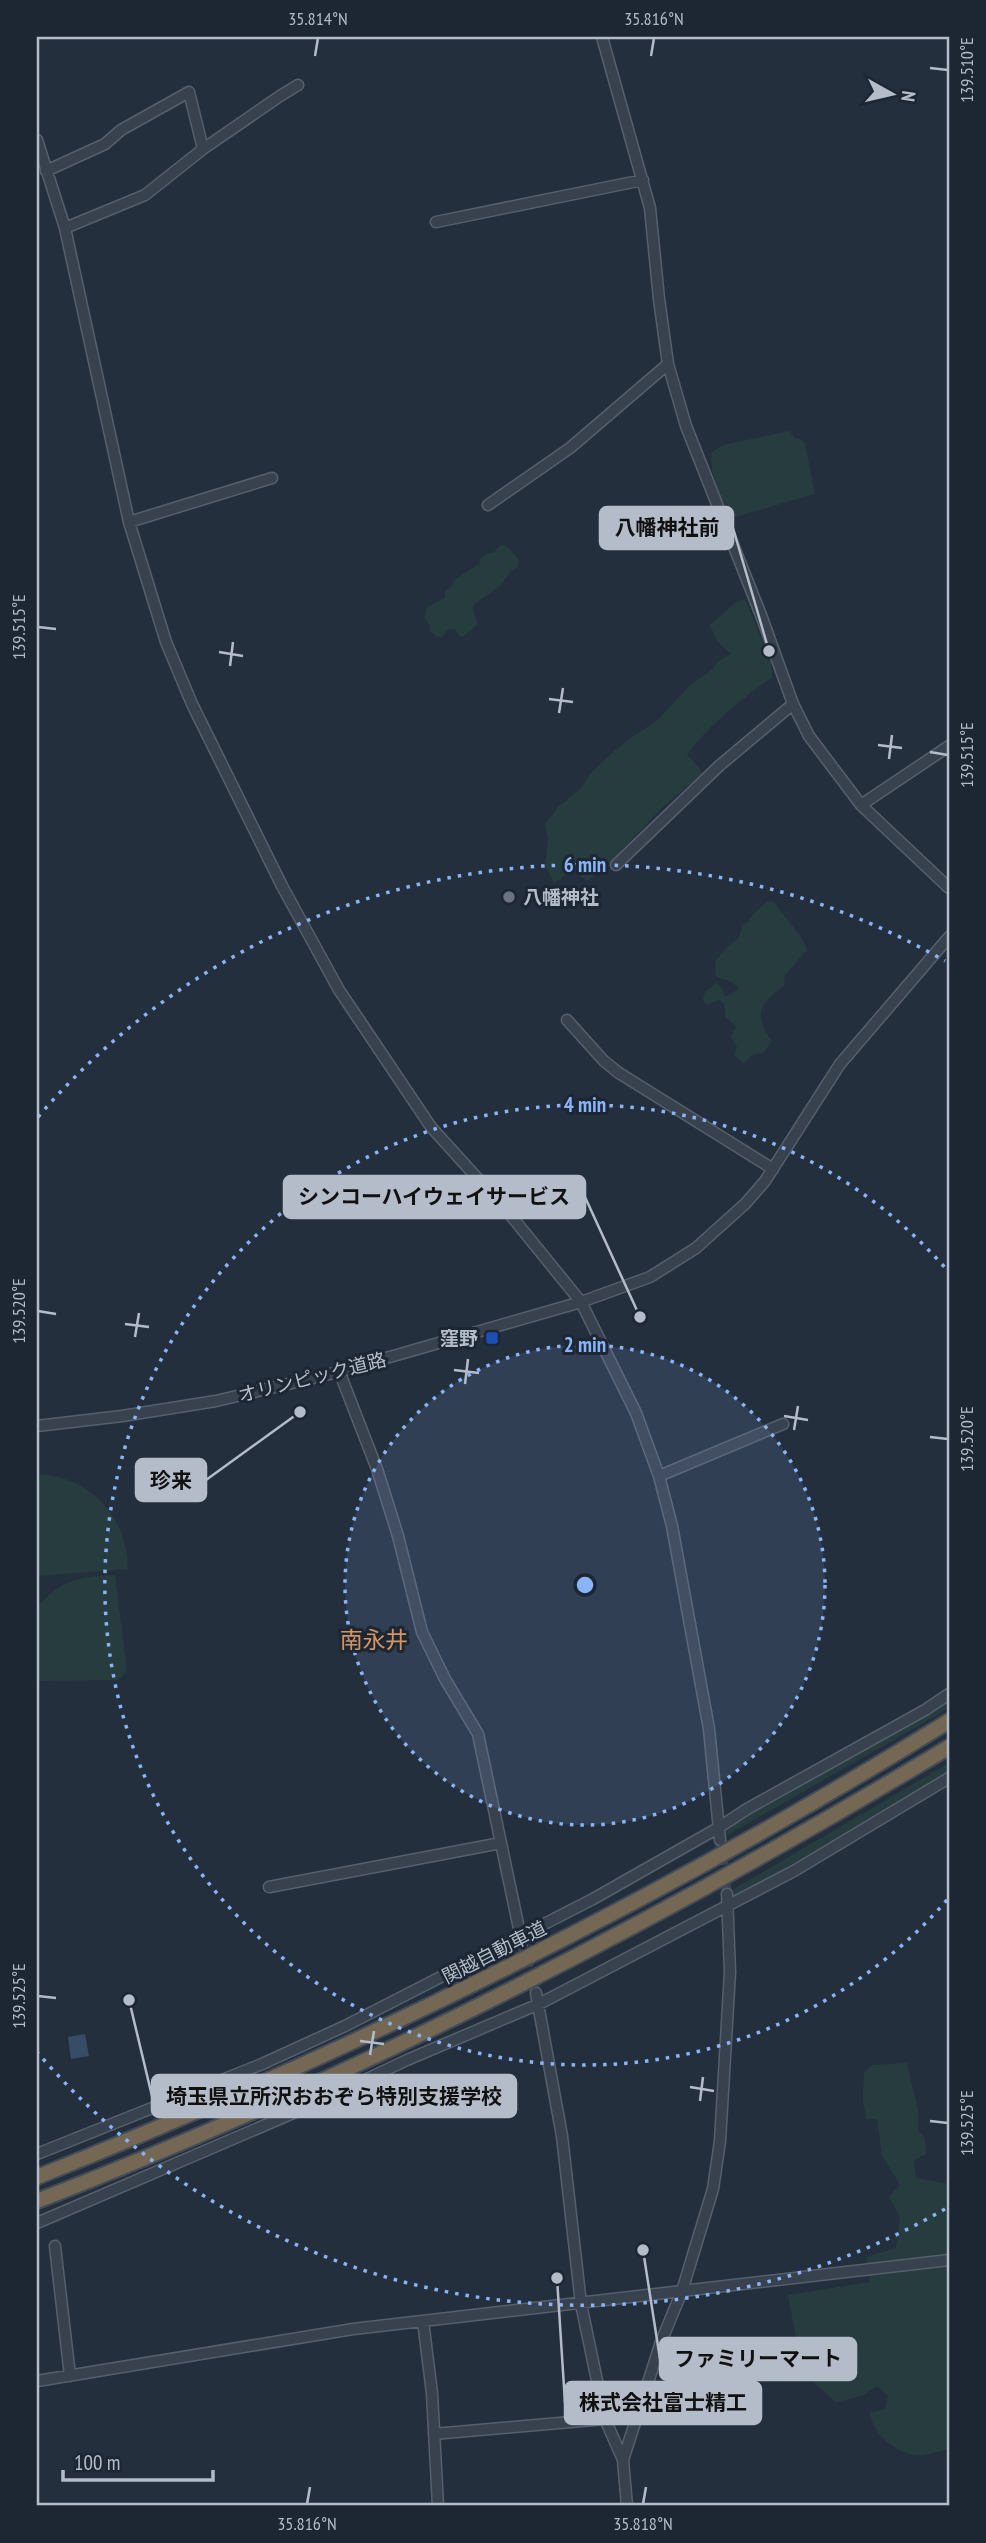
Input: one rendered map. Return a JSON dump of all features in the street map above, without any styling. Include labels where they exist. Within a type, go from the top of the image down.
[{"type":"highway","name":"関越自動車道","points":[[37,2177],[246,2091],[489,1977],[735,1846],[949,1721]]},
{"type":"highway","name":"関越自動車道","points":[[37,2201],[335,2074],[498,1995],[741,1868],[821,1824],[949,1747]]},
{"type":"street","points":[[602,37],[650,208],[668,364],[686,426],[761,615],[793,704],[809,736],[861,805],[949,888]]},
{"type":"street","points":[[65,228],[145,195],[203,149],[298,85]]},
{"type":"street","points":[[46,171],[105,144],[121,130],[189,92],[203,149]]},
{"type":"street","points":[[37,140],[65,228],[129,522],[166,642],[192,705],[325,967],[431,1126],[508,1212],[581,1302],[636,1413],[659,1476],[672,1526],[709,1729],[720,1840]]},
{"type":"street","points":[[436,222],[643,180]]},
{"type":"street","points":[[488,505],[570,448],[668,364]]},
{"type":"street","points":[[129,522],[272,478]]},
{"type":"street","points":[[616,865],[719,766],[793,704]]},
{"type":"street","points":[[861,805],[949,746]]},
{"type":"street","name":"オリンピック道路","points":[[37,1426],[216,1401],[339,1371],[581,1302],[650,1277],[675,1263],[722,1226],[751,1198],[773,1169],[840,1064],[949,937]]},
{"type":"street","points":[[567,1020],[618,1073],[773,1169]]},
{"type":"street","points":[[339,1371],[377,1469],[398,1536],[422,1632],[445,1679],[478,1734],[521,1939]]},
{"type":"street","points":[[659,1476],[783,1424]]},
{"type":"street","points":[[37,2154],[262,2064],[521,1939],[949,1694]]},
{"type":"street","points":[[37,2223],[312,2105],[537,1998],[727,1899],[794,1871],[949,1778]]},
{"type":"street","points":[[269,1887],[500,1843]]},
{"type":"street","points":[[623,2460],[661,2342],[682,2291],[713,2189],[720,2141],[730,1972],[727,1899]]},
{"type":"street","points":[[537,1998],[562,2137],[581,2304],[605,2419],[623,2460],[627,2506]]},
{"type":"street","points":[[55,2246],[70,2376]]},
{"type":"street","points":[[37,2381],[353,2329],[949,2260]]},
{"type":"street","points":[[423,2321],[438,2506]]},
{"type":"street","points":[[434,2434],[605,2419]]},
{"type":"green space","points":[[790,431],[794,438],[801,439],[805,444],[815,494],[735,517],[717,486],[712,467],[712,452],[723,445]]},
{"type":"green space","points":[[502,544],[519,560],[518,567],[511,571],[500,586],[474,604],[473,611],[478,624],[464,636],[460,637],[456,630],[448,629],[442,637],[437,637],[430,631],[424,617],[427,607],[445,598],[445,592],[452,586],[453,581],[479,564],[481,558],[493,553]]},
{"type":"green space","points":[[745,599],[771,662],[772,678],[726,713],[696,743],[687,754],[703,773],[662,808],[612,860],[587,881],[573,870],[554,883],[545,866],[548,841],[545,824],[558,807],[581,788],[591,773],[611,754],[659,719],[689,686],[712,670],[718,661],[731,654],[717,641],[710,625],[736,602]]},
{"type":"green space","points":[[768,901],[774,902],[803,940],[807,950],[785,975],[784,986],[764,1004],[762,1024],[772,1041],[763,1053],[752,1055],[744,1064],[734,1055],[737,1047],[731,1037],[736,1026],[726,1018],[724,1004],[719,1000],[707,1005],[703,1000],[705,992],[716,983],[722,988],[725,997],[738,990],[730,981],[716,977],[715,961],[738,939],[742,925]]},
{"type":"green space","points":[[37,1474],[56,1476],[73,1482],[102,1502],[121,1532],[128,1569],[37,1576]]},
{"type":"green space","points":[[115,1575],[127,1671],[118,1680],[37,1681],[37,1607],[65,1584],[92,1576]]},
{"type":"green space","points":[[949,1699],[949,1707],[934,1717],[726,1836],[727,1828],[734,1822]]},
{"type":"green space","points":[[949,1763],[949,1772],[877,1817],[736,1897],[732,1890]]},
{"type":"green space","points":[[907,2063],[918,2110],[918,2130],[925,2138],[926,2154],[914,2160],[916,2178],[949,2184],[949,2449],[920,2455],[908,2454],[893,2447],[875,2428],[870,2413],[885,2409],[888,2396],[877,2386],[863,2395],[836,2403],[802,2371],[788,2295],[870,2282],[866,2257],[896,2248],[900,2217],[889,2197],[900,2185],[882,2155],[877,2119],[866,2119],[863,2099],[864,2072],[872,2065]]},
{"type":"water","points":[[85,2034],[89,2056],[71,2059],[68,2037]]},
{"type":"tunnel","points":[[720,1840],[727,1894]]},
{"type":"tunnel","points":[[522,1943],[536,1993]]},
{"type":"place","name":"八幡神社前","points":[[769,651]]},
{"type":"place","name":"八幡神社","points":[[509,897]]},
{"type":"place","name":"シンコーハイウェイサービス","points":[[640,1317]]},
{"type":"place","name":"窪野","points":[[492,1338]]},
{"type":"place","name":"珍来","points":[[300,1412]]},
{"type":"place","name":"埼玉県立所沢おおぞら特別支援学校","points":[[129,2000]]},
{"type":"place","name":"ファミリーマート","points":[[643,2250]]},
{"type":"place","name":"株式会社富士精工","points":[[557,2278]]},
{"type":"district","name":"南永井","points":[[374,1639]]}]
